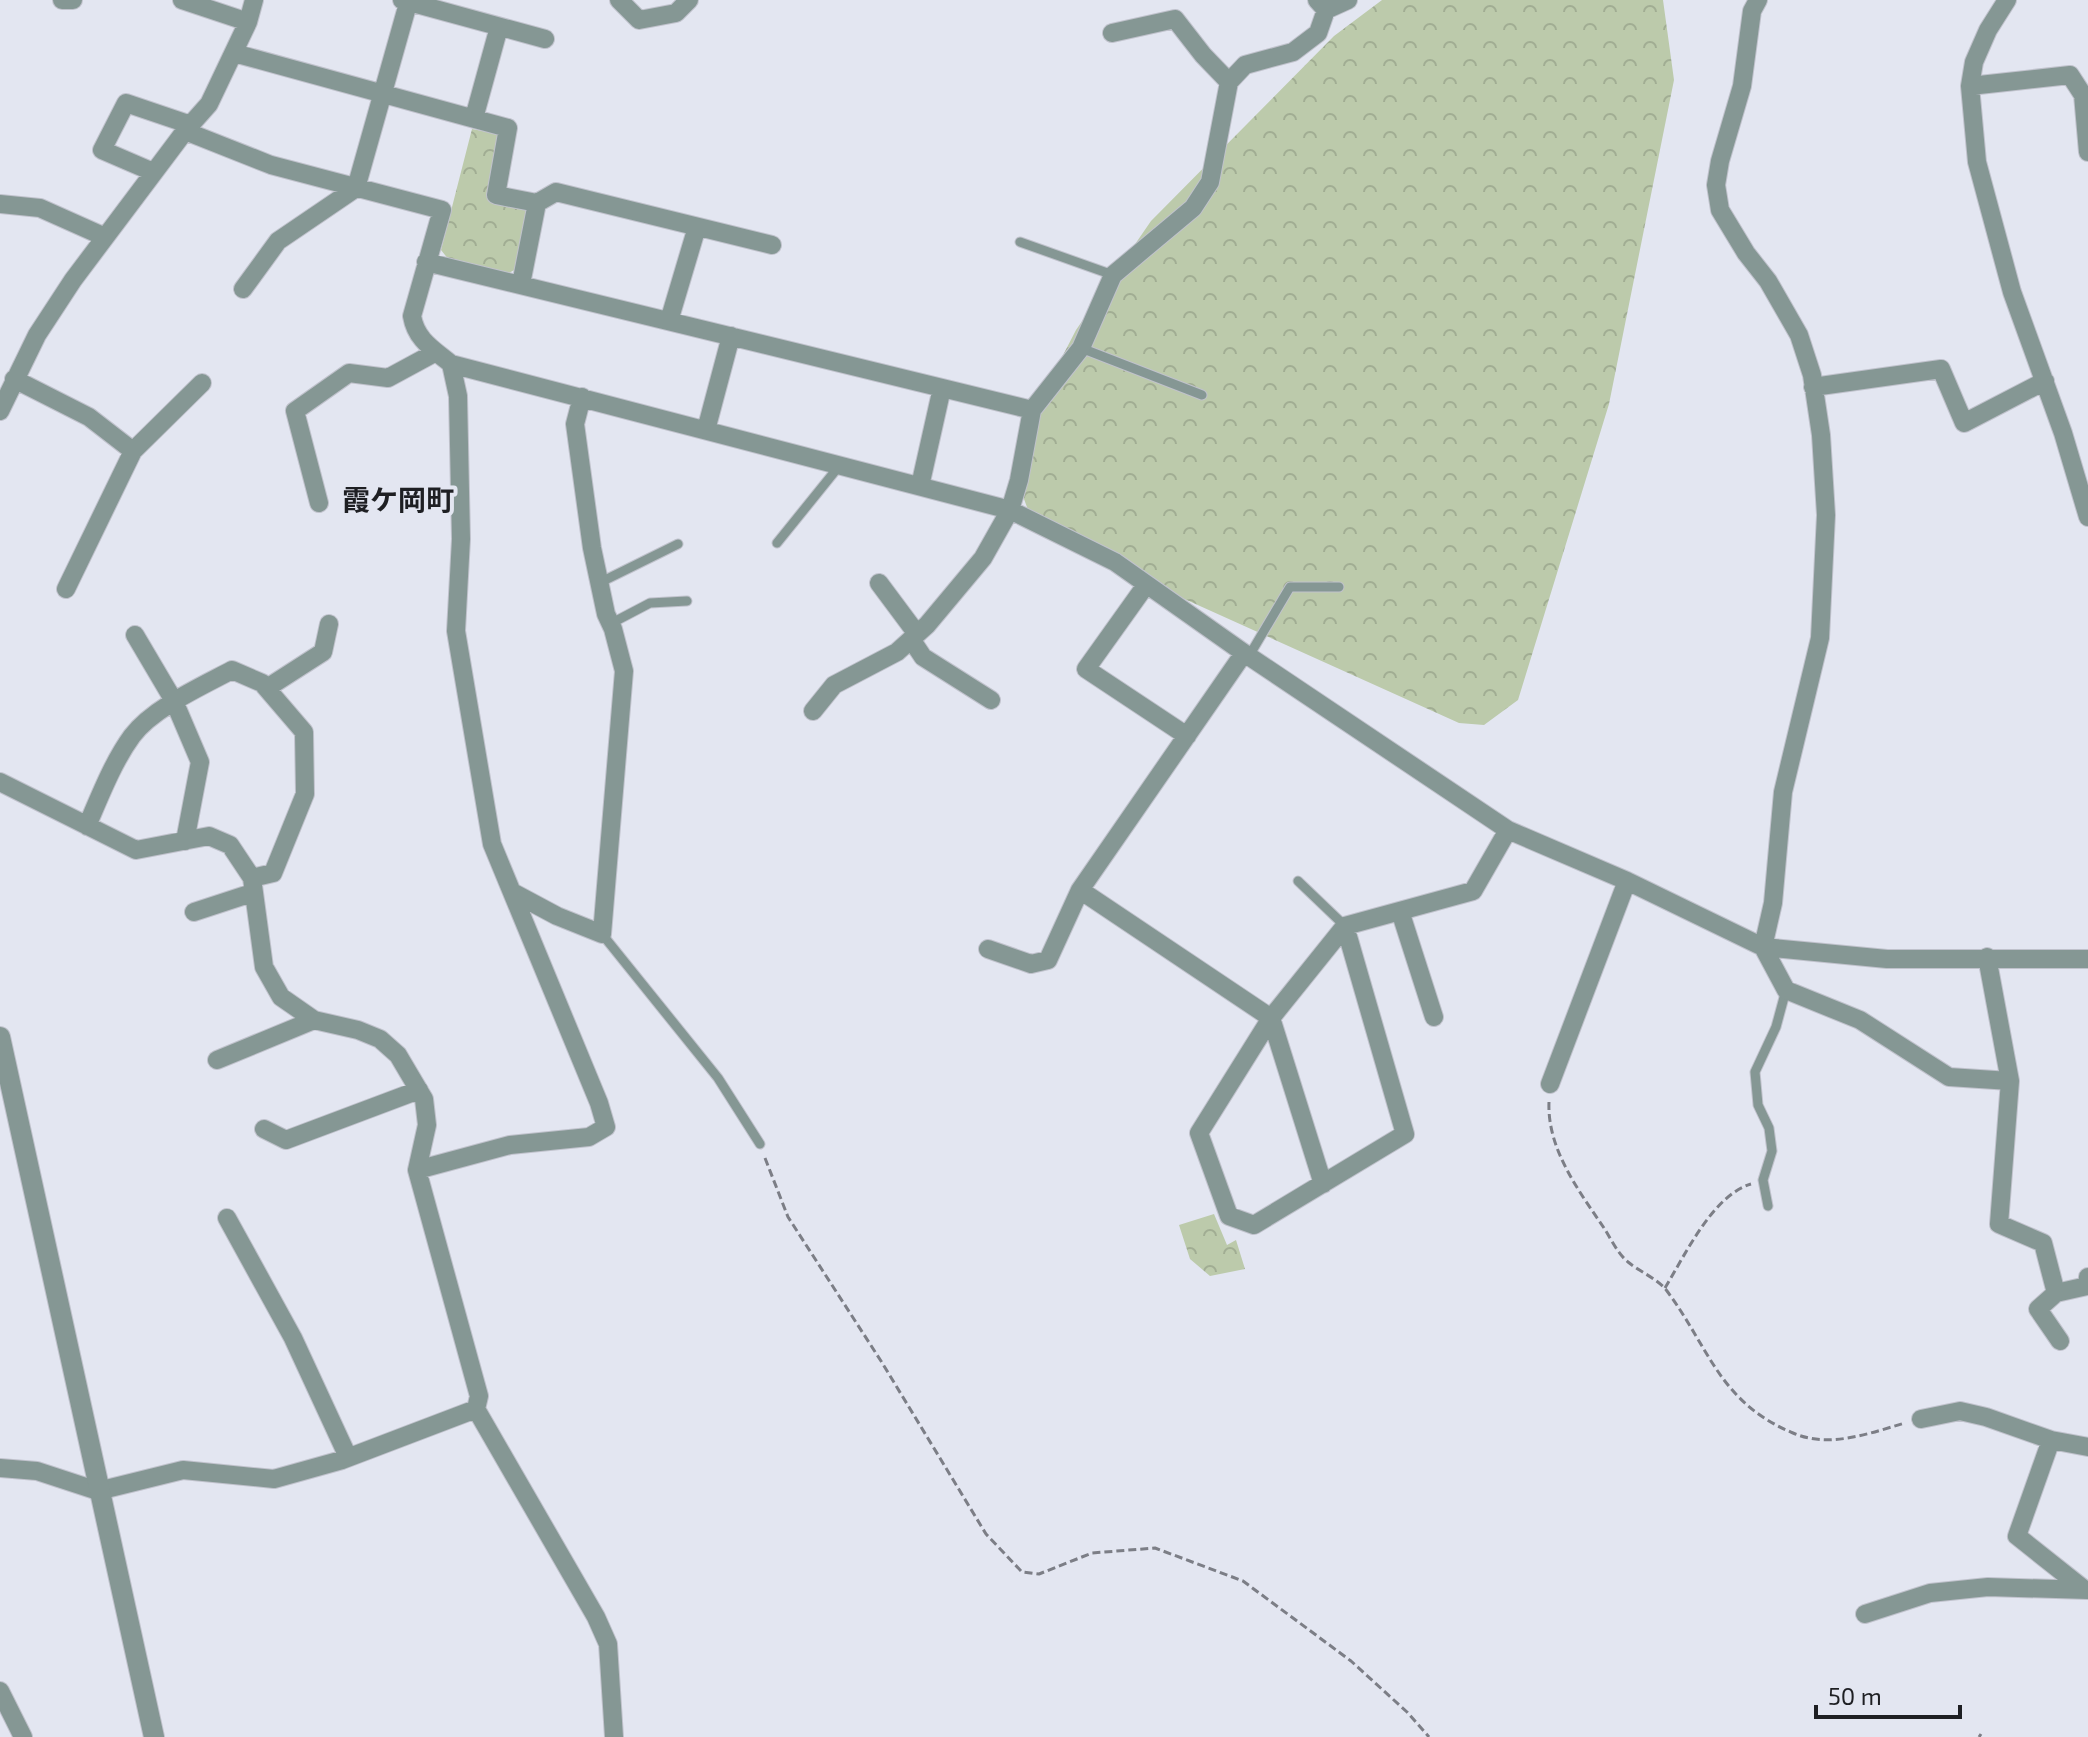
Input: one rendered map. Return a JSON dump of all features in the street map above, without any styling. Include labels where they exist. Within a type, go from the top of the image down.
[{"type":"street","points":[[62,0],[73,0]]},
{"type":"street","points":[[182,0],[248,22]]},
{"type":"street","points":[[0,411],[44,324],[153,172],[209,104],[248,22],[254,0]]},
{"type":"street","points":[[619,0],[639,20],[676,13],[689,0]]},
{"type":"street","points":[[813,711],[834,685],[897,652],[914,637],[983,558],[1010,510],[1032,410],[1081,348],[1113,275],[1193,208],[1210,182],[1229,82],[1245,65],[1293,52],[1318,33],[1322,5],[1348,0]]},
{"type":"street","points":[[1758,0],[1752,11],[1742,86],[1716,185],[1720,210],[1746,253],[1768,281],[1799,335],[1813,387],[1821,435],[1826,515],[1820,638],[1783,792],[1773,903],[1763,947],[1786,990],[1860,1020],[1949,1077],[2010,1081]]},
{"type":"street","points":[[2007,0],[1988,30],[1974,62],[1970,86],[1977,162],[2012,292],[2045,381],[2088,517]]},
{"type":"street","points":[[243,289],[278,241],[356,188],[407,1],[545,39]]},
{"type":"street","points":[[1112,33],[1175,19],[1229,82]]},
{"type":"street","points":[[474,118],[499,27]]},
{"type":"street","points":[[234,53],[508,128],[496,195],[537,203],[556,192],[772,245]]},
{"type":"street","points":[[1970,86],[2070,75],[2083,95],[2088,152]]},
{"type":"street","points":[[153,172],[102,150],[126,103],[271,165],[442,210],[412,316],[414,329],[422,341],[451,364],[1010,510],[1115,562],[1508,830],[1627,881],[1763,947],[1887,959],[2088,959]]},
{"type":"street","points":[[521,284],[537,203]]},
{"type":"street","points":[[0,204],[40,208],[105,237]]},
{"type":"street","points":[[669,321],[697,227]]},
{"type":"street","points":[[426,262],[1032,410]]},
{"type":"street","points":[[706,430],[731,336]]},
{"type":"street","points":[[319,503],[295,411],[349,373],[388,378],[436,352]]},
{"type":"street","points":[[417,1170],[510,1145],[589,1137],[606,1127],[599,1103],[492,844],[456,631],[461,539],[458,396],[451,364]]},
{"type":"street","points":[[1813,387],[1941,369],[1964,423],[2045,381]]},
{"type":"street","points":[[14,379],[89,417],[133,451]]},
{"type":"street","points":[[66,589],[133,451],[202,383]]},
{"type":"street","points":[[920,486],[942,388]]},
{"type":"street","points":[[514,893],[557,916],[602,934],[624,671],[599,583],[582,485],[575,424],[582,397]]},
{"type":"street","points":[[879,583],[914,637],[923,657],[991,700]]},
{"type":"street","points":[[1146,585],[1086,669],[1187,736]]},
{"type":"street","points":[[267,688],[323,652],[329,624]]},
{"type":"street","points":[[135,635],[174,701],[200,762],[185,841]]},
{"type":"street","points":[[988,949],[1031,964],[1048,960],[1080,890],[1247,654]]},
{"type":"street","points":[[87,826],[112,771],[134,733],[174,701],[232,670],[262,683],[304,732],[305,794],[273,873],[194,912]]},
{"type":"street","points":[[0,782],[136,850],[209,836],[230,845],[252,886],[264,967],[281,997],[314,1020],[358,1030],[380,1039],[398,1055],[424,1099],[427,1125],[417,1170],[479,1396],[476,1409],[596,1617],[608,1644],[614,1737]]},
{"type":"street","points":[[1345,926],[1405,1134],[1254,1225],[1229,1216],[1199,1133],[1271,1018],[1345,926],[1473,891],[1508,830]]},
{"type":"street","points":[[1550,1084],[1627,881]]},
{"type":"street","points":[[1080,890],[1271,1018],[1323,1184]]},
{"type":"street","points":[[1400,911],[1434,1017]]},
{"type":"street","points":[[1987,957],[2010,1081],[1999,1224],[2043,1243],[2056,1293]]},
{"type":"street","points":[[217,1060],[314,1020]]},
{"type":"street","points":[[0,1037],[154,1737]]},
{"type":"street","points":[[264,1129],[286,1140],[419,1090]]},
{"type":"street","points":[[227,1218],[293,1338],[348,1457]]},
{"type":"street","points":[[2060,1341],[2038,1309],[2056,1293],[2087,1286],[2088,1277]]},
{"type":"street","points":[[0,1468],[37,1471],[98,1491],[183,1470],[274,1479],[348,1457],[476,1409]]},
{"type":"street","points":[[1921,1419],[1960,1411],[2051,1440],[2088,1447]]},
{"type":"street","points":[[2051,1440],[2017,1536],[2086,1590]]},
{"type":"street","points":[[1865,1614],[1930,1593],[1988,1587],[2086,1590]]},
{"type":"street","points":[[0,1691],[23,1737]]},
{"type":"lane","points":[[1020,242],[1113,275]]},
{"type":"lane","points":[[1081,348],[1202,395]]},
{"type":"lane","points":[[777,543],[840,465]]},
{"type":"lane","points":[[599,583],[678,544]]},
{"type":"lane","points":[[1247,654],[1290,587],[1339,587]]},
{"type":"lane","points":[[610,624],[650,603],[687,601]]},
{"type":"lane","points":[[1298,881],[1345,926]]},
{"type":"lane","points":[[602,934],[718,1078],[760,1144]]},
{"type":"lane","points":[[1768,1206],[1763,1180],[1772,1151],[1769,1128],[1758,1105],[1755,1072],[1776,1027],[1786,990]]},
{"type":"path","points":[[1550,1084],[1548,1115],[1570,1178],[1626,1261],[1665,1288],[1732,1393],[1767,1420],[1796,1435],[1824,1440],[1852,1437],[1921,1419]]},
{"type":"path","points":[[760,1144],[788,1217],[881,1361],[986,1534],[1022,1572],[1039,1574],[1092,1553],[1155,1548],[1243,1581],[1351,1661],[1407,1712],[1429,1737]]},
{"type":"path","points":[[1665,1288],[1703,1225],[1738,1188],[1763,1180]]},
{"type":"green space","points":[[1382,0],[1663,0],[1674,80],[1609,404],[1518,700],[1484,725],[1459,723],[1058,542],[1031,518],[1024,499],[1024,475],[1044,392],[1076,330],[1151,221],[1334,36]]},
{"type":"green space","points":[[472,129],[498,134],[492,197],[529,208],[516,269],[507,274],[449,260],[441,250]]},
{"type":"green space","points":[[1214,1214],[1227,1245],[1236,1240],[1245,1269],[1210,1276],[1190,1259],[1179,1225]]},
{"type":"district","name":"霞ケ岡町","points":[[398,499]]}]
